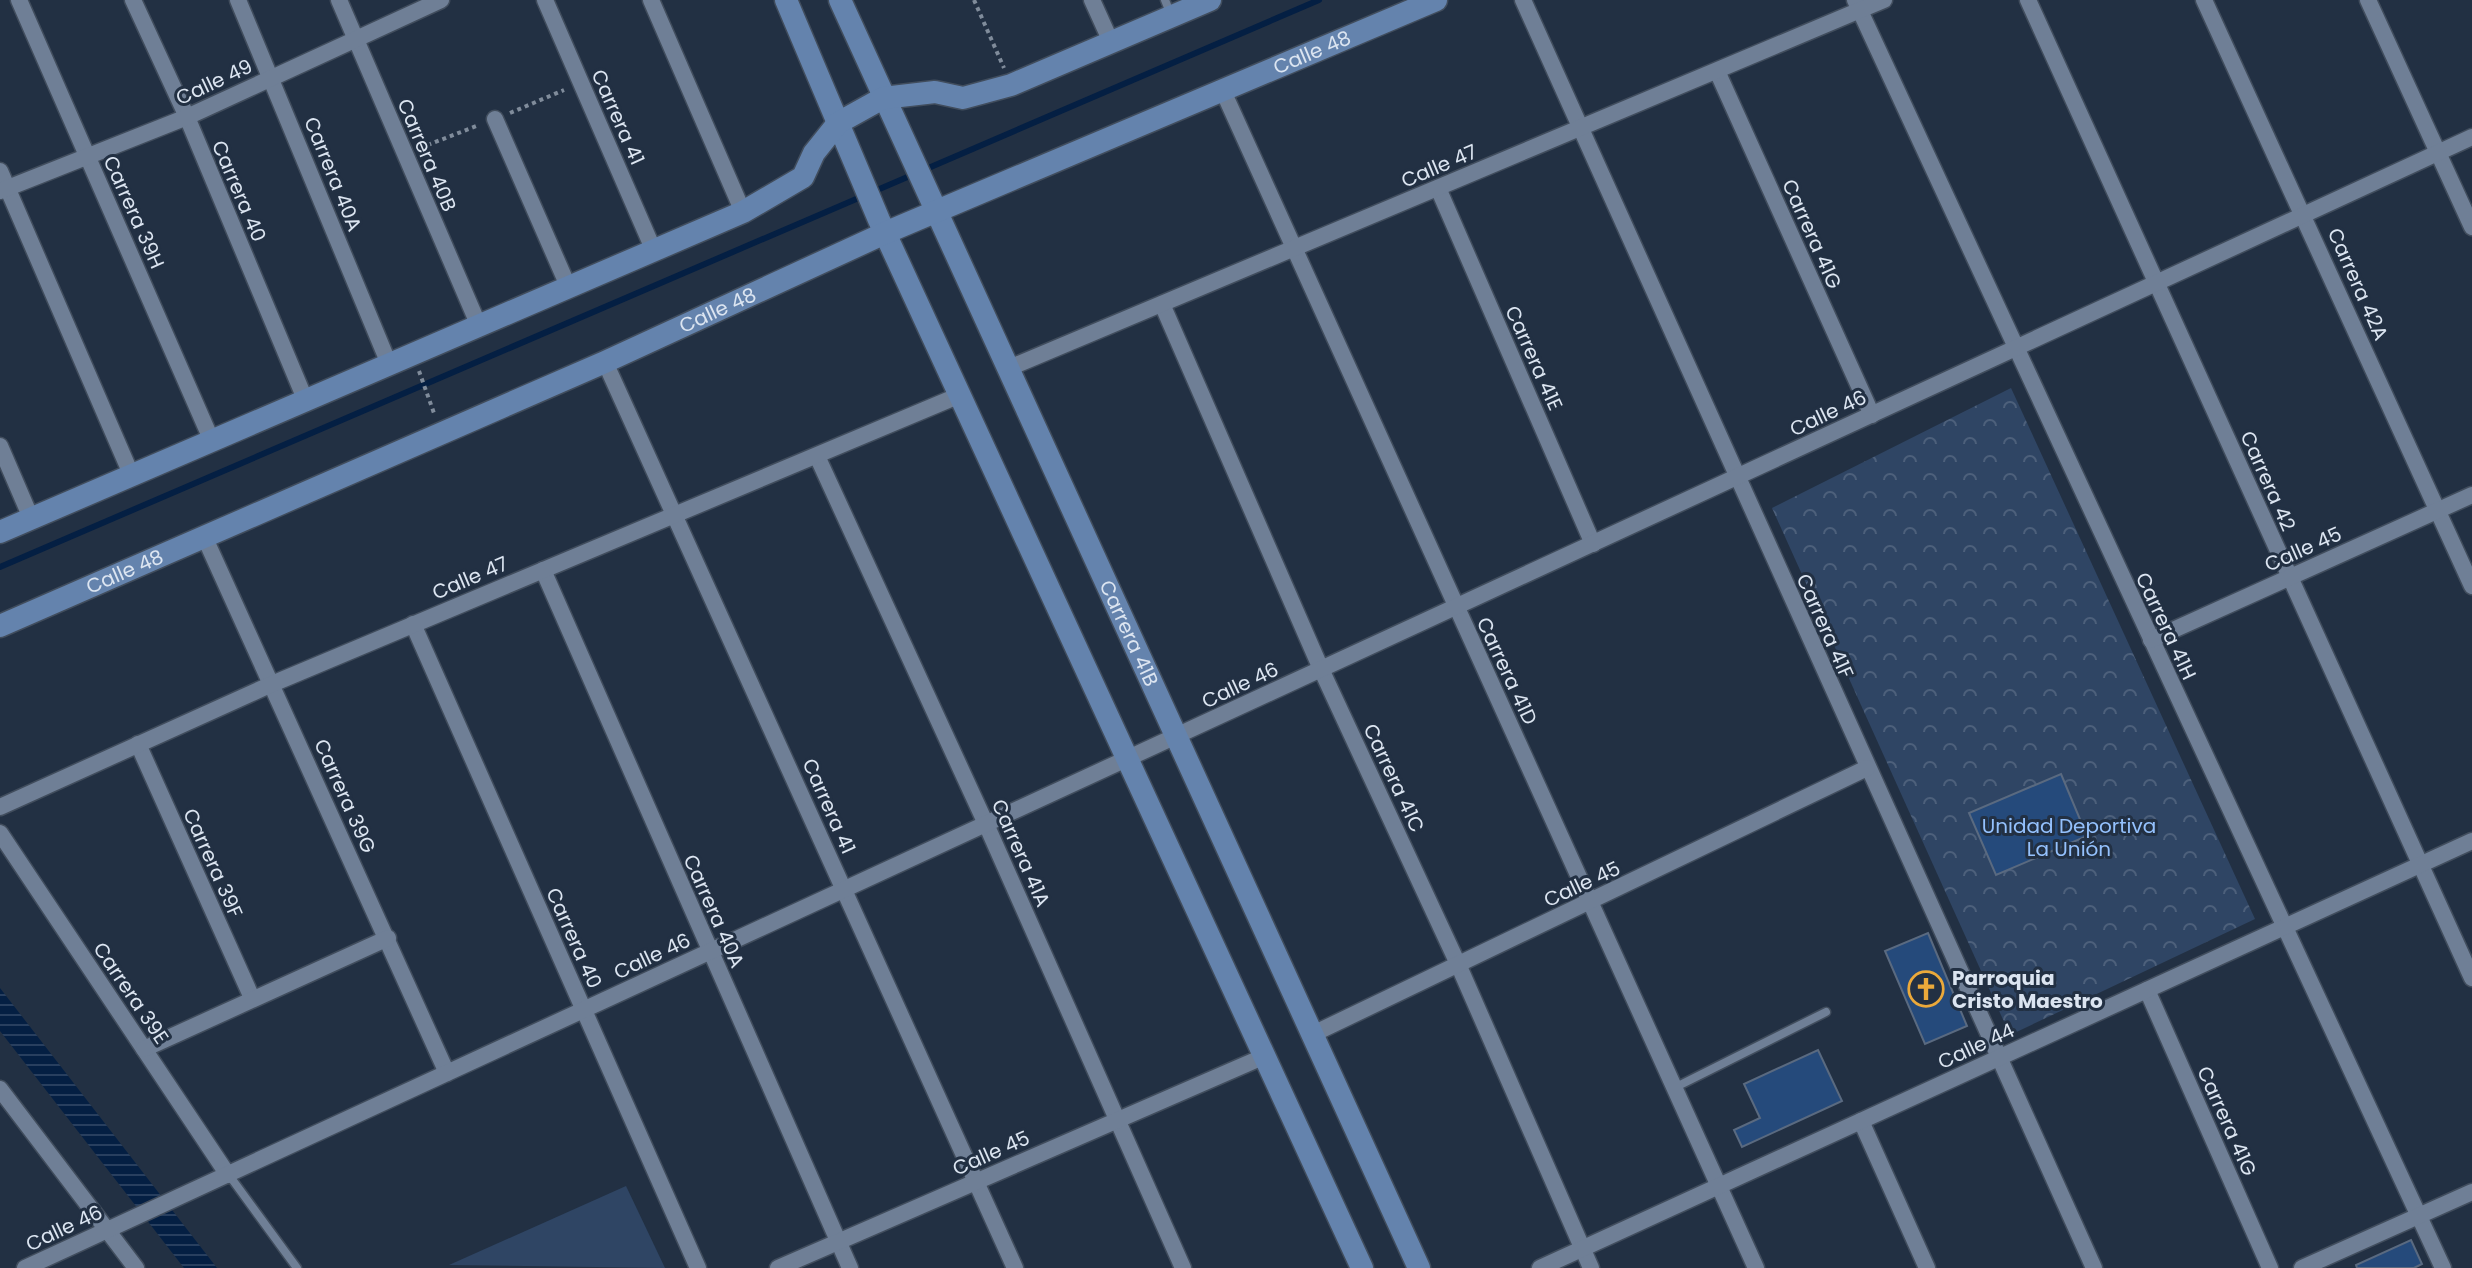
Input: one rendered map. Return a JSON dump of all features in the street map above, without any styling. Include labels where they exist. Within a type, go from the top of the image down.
[{"type":"street","name":"Carrera 39H","points":[[19,0],[211,439]]},
{"type":"street","name":"Carrera 40","points":[[133,0],[187,117],[305,399]]},
{"type":"street","name":"Carrera 40A","points":[[238,0],[389,364]]},
{"type":"street","name":"Carrera 40B","points":[[339,0],[479,326]]},
{"type":"street","name":"Calle 49","points":[[4,189],[187,117],[441,0]]},
{"type":"street","name":"Carrera 41","points":[[545,0],[654,251]]},
{"type":"street","points":[[651,0],[743,212]]},
{"type":"street","points":[[786,0],[881,224],[1362,1268]]},
{"type":"street","name":"Carrera 41B","points":[[840,0],[1419,1268]]},
{"type":"street","points":[[1092,0],[1111,42]]},
{"type":"street","points":[[0,532],[743,212],[803,177],[814,153],[838,123],[883,98],[935,92],[963,98],[1011,85],[1111,42],[1168,8],[1210,0]]},
{"type":"street","name":"Calle 48","points":[[0,626],[605,362],[881,224],[938,213],[1436,0]]},
{"type":"street","name":"Carrera 41F","points":[[1523,0],[2094,1268]]},
{"type":"street","name":"Calle 47","points":[[1009,368],[1717,71],[1857,5],[1884,0]]},
{"type":"street","name":"Carrera 42","points":[[2028,0],[2472,978]]},
{"type":"street","name":"Carrera 42A","points":[[2204,0],[2305,214],[2472,586]]},
{"type":"street","points":[[2368,0],[2472,227]]},
{"type":"street","name":"Carrera 41H","points":[[1857,5],[2443,1268]]},
{"type":"street","name":"Carrera 41G","points":[[1717,71],[1872,415]]},
{"type":"street","name":"Carrera 41D","points":[[1223,91],[1756,1268]]},
{"type":"street","points":[[495,119],[568,286]]},
{"type":"street","name":"Calle 46","points":[[25,1268],[2472,137]]},
{"type":"street","points":[[0,171],[4,189],[131,474]]},
{"type":"street","name":"Carrera 41E","points":[[1438,188],[1593,544]]},
{"type":"street","name":"Carrera 41C","points":[[1162,304],[1321,669],[1458,964],[1591,1268]]},
{"type":"street","name":"Carrera 41","points":[[605,362],[1015,1268]]},
{"type":"street","name":"Calle 47","points":[[0,807],[272,684],[674,512],[960,395]]},
{"type":"street","points":[[0,446],[31,518]]},
{"type":"street","name":"Carrera 41A","points":[[817,456],[1119,1119],[1183,1268]]},
{"type":"street","name":"Calle 45","points":[[2151,640],[2472,495]]},
{"type":"street","name":"Carrera 39G","points":[[204,536],[447,1073]]},
{"type":"street","name":"Carrera 40A","points":[[543,570],[850,1268]]},
{"type":"street","name":"Carrera 40","points":[[413,624],[698,1268]]},
{"type":"street","name":"Carrera 39F","points":[[138,744],[252,998]]},
{"type":"street","name":"Calle 45","points":[[1313,1034],[1867,768]]},
{"type":"street","name":"Carrera 39E","points":[[0,833],[228,1175]]},
{"type":"street","name":"Calle 44","points":[[1540,1268],[2472,841]]},
{"type":"street","points":[[144,1049],[388,938]]},
{"type":"street","name":"Carrera 41G","points":[[2147,990],[2270,1268]]},
{"type":"street","name":"Calle 45","points":[[778,1268],[1265,1056]]},
{"type":"street","points":[[0,1089],[136,1268]]},
{"type":"street","points":[[0,1120],[17,1112]]},
{"type":"street","points":[[1861,1121],[1927,1268]]},
{"type":"street","points":[[2302,1268],[2472,1192]]},
{"type":"lane","points":[[1674,1088],[1826,1012]]},
{"type":"lane","points":[[228,1175],[297,1268]]},
{"type":"path","points":[[974,0],[1011,85]]},
{"type":"path","points":[[419,371],[430,401]]},
{"type":"green space","name":"Unidad Deportiva La Unión","points":[[2011,388],[2255,919],[2010,1035],[1772,508]]},
{"type":"green space","points":[[626,1186],[665,1268],[449,1265]]},
{"type":"shaded area","points":[[0,988],[217,1268],[184,1268],[0,1031]]},
{"type":"building","points":[[2061,774],[2087,836],[1996,875],[1969,813]]},
{"type":"building","name":"Parroquia Cristo Maestro","points":[[1928,933],[1967,1026],[1925,1044],[1885,951]]},
{"type":"building","points":[[1818,1050],[1842,1101],[1742,1147],[1734,1130],[1760,1118],[1744,1084]]},
{"type":"building","points":[[2411,1240],[2422,1264],[2414,1268],[2357,1268],[2356,1265]]},
{"type":"waterway","points":[[0,567],[1319,0]]},
{"type":"place","name":"Parroquia Cristo Maestro","points":[[1926,989]]}]
